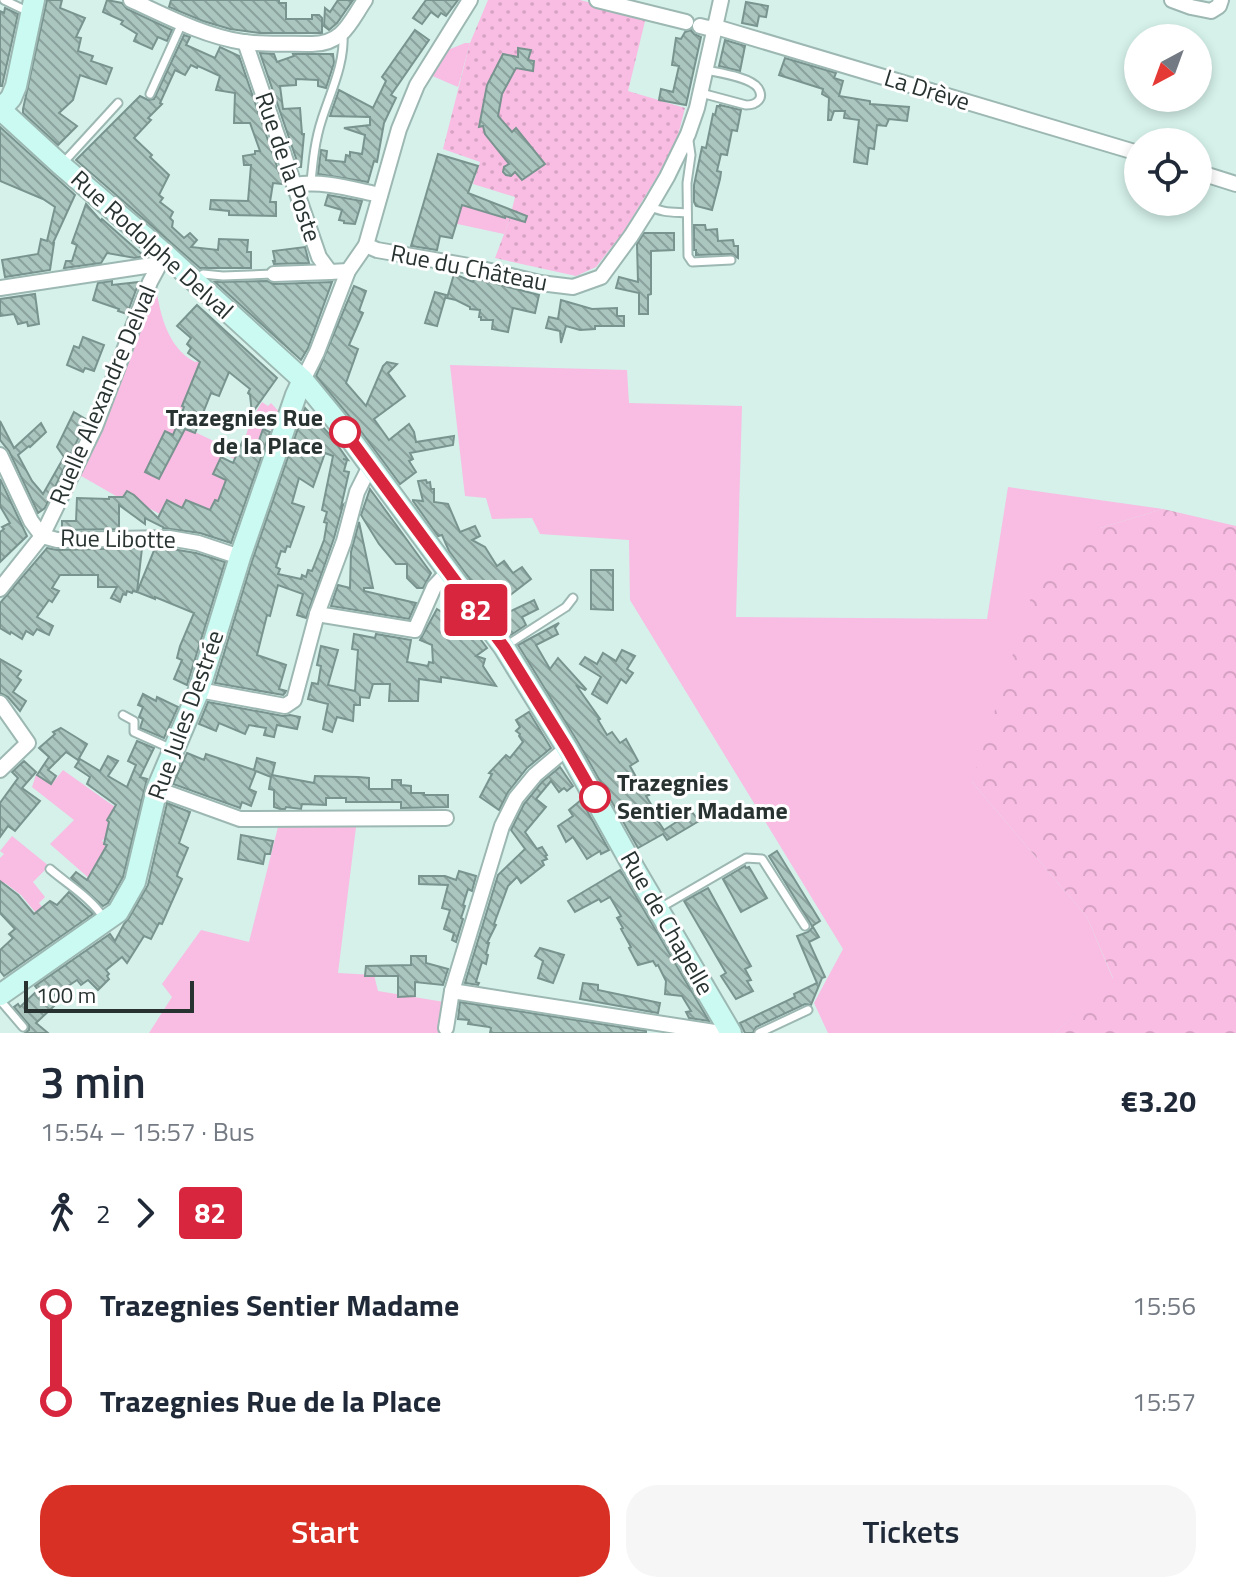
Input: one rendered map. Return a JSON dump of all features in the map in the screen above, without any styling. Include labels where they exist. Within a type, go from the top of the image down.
[{"type":"main road","points":[[0,109],[11,98],[16,86],[32,7]]},
{"type":"main road","name":"Rue Rodolphe Delval","points":[[0,109],[162,259],[194,281],[303,380]]},
{"type":"main road","name":"Rue de Chapelle","points":[[303,380],[344,430],[504,647],[568,750],[731,1033]]},
{"type":"main road","name":"Rue Jules Destrée","points":[[0,998],[118,912],[135,882],[157,789],[199,690],[240,557],[303,380]]},
{"type":"street","points":[[131,0],[226,39],[322,44],[338,38],[365,0]]},
{"type":"street","points":[[303,380],[348,271],[366,245],[399,129],[417,85],[470,0]]},
{"type":"street","name":"La Drève","points":[[597,0],[716,27],[1124,149]]},
{"type":"street","name":"Rue du Château","points":[[366,245],[377,250],[469,266],[540,283],[573,287],[601,277],[650,206],[688,134],[701,93],[721,0]]},
{"type":"street","points":[[1172,0],[1211,11],[1219,6],[1221,0]]},
{"type":"street","name":"Rue de la Poste","points":[[245,42],[319,257],[330,272],[348,271]]},
{"type":"street","points":[[1212,176],[1236,184]]},
{"type":"street","points":[[294,185],[311,182],[380,195]]},
{"type":"street","points":[[0,288],[162,259]]},
{"type":"street","name":"Ruelle Alexandre Delval","points":[[0,589],[42,536],[95,427],[150,282],[162,259]]},
{"type":"street","points":[[274,274],[330,272]]},
{"type":"street","points":[[0,455],[31,521],[42,536]]},
{"type":"street","points":[[199,690],[285,706],[294,700],[317,614],[344,541],[357,492],[370,466]]},
{"type":"street","name":"Rue Libotte","points":[[42,536],[57,540],[169,538],[198,543],[240,557]]},
{"type":"street","points":[[317,614],[415,630],[434,587],[448,572]]},
{"type":"street","points":[[0,703],[28,743],[0,770]]},
{"type":"street","points":[[446,1028],[452,991],[502,826],[516,798],[535,775],[568,750]]},
{"type":"street","points":[[157,789],[240,819],[446,818]]},
{"type":"street","points":[[452,991],[721,1033]]},
{"type":"lane","points":[[4,0],[32,7]]},
{"type":"lane","points":[[150,94],[182,23]]},
{"type":"lane","points":[[311,182],[318,132],[341,63],[343,32]]},
{"type":"lane","points":[[701,93],[746,105],[753,105],[761,97],[759,90],[748,80],[706,70]]},
{"type":"lane","points":[[61,165],[118,103]]},
{"type":"lane","points":[[688,134],[691,155],[687,183],[688,256],[692,262],[731,260]]},
{"type":"lane","points":[[650,206],[666,212],[687,213]]},
{"type":"lane","points":[[194,281],[203,274],[274,274]]},
{"type":"lane","points":[[504,647],[566,607],[573,598]]},
{"type":"lane","points":[[123,715],[134,721],[134,732],[174,750]]},
{"type":"lane","points":[[658,909],[746,858],[762,859],[805,926]]},
{"type":"lane","points":[[50,869],[100,912],[105,922]]},
{"type":"lane","points":[[0,998],[23,1027]]},
{"type":"lane","points":[[759,1033],[808,1010]]},
{"type":"green space","points":[[488,0],[580,0],[646,17],[628,91],[685,108],[675,147],[624,231],[596,267],[576,276],[495,258],[515,197],[473,184],[480,162],[443,149],[470,43]]},
{"type":"green space","points":[[470,43],[458,87],[430,75],[448,50]]},
{"type":"green space","points":[[459,202],[510,218],[504,234],[453,223]]},
{"type":"green space","points":[[155,280],[162,315],[171,337],[185,355],[195,362],[201,361],[176,423],[245,456],[242,463],[224,454],[220,459],[228,478],[218,509],[167,518],[147,507],[145,515],[76,473]]},
{"type":"green space","points":[[450,365],[627,370],[629,403],[742,406],[736,617],[987,619],[1008,487],[1163,509],[1100,528],[972,782],[1087,917],[1113,979],[1055,1033],[828,1033],[814,1003],[843,949],[630,600],[629,540],[540,534],[532,518],[492,519],[486,498],[465,496]]},
{"type":"green space","points":[[262,402],[268,406],[271,403],[280,413],[274,431],[264,427],[257,444],[245,438]]},
{"type":"green space","points":[[1163,509],[1236,526],[1236,1033],[1055,1033],[1113,978],[1087,917],[972,782],[1035,585],[1100,528]]},
{"type":"green space","points":[[63,770],[115,807],[108,817],[114,822],[106,839],[102,840],[108,853],[101,854],[91,880],[50,844],[74,820],[32,787],[36,775],[51,785]]},
{"type":"green space","points":[[280,819],[357,819],[338,973],[374,975],[378,991],[450,1003],[446,1033],[149,1033],[172,997],[162,984],[201,930],[249,942]]},
{"type":"green space","points":[[12,836],[49,866],[33,882],[45,897],[36,913],[21,895],[5,883],[0,888],[0,858],[4,854],[0,851]]},
{"type":"building","points":[[47,0],[62,0],[60,8],[85,18],[76,37],[81,38],[78,51],[93,56],[91,61],[112,68],[106,84],[80,75],[73,100],[59,113],[77,126],[58,145],[23,113]]},
{"type":"building","points":[[107,0],[122,3],[127,9],[172,30],[167,41],[158,37],[152,49],[134,41],[137,34],[121,24],[123,21],[103,12]]},
{"type":"building","points":[[171,0],[279,0],[279,3],[286,3],[286,19],[312,19],[312,15],[319,15],[322,18],[322,33],[260,33],[230,29],[169,7]]},
{"type":"building","points":[[338,0],[353,0],[329,30],[324,26],[325,8],[330,12]]},
{"type":"building","points":[[426,0],[458,0],[446,16],[441,13],[438,17],[431,12],[422,24],[413,18]]},
{"type":"building","points":[[746,2],[768,6],[766,17],[759,16],[757,26],[742,23]]},
{"type":"building","points":[[5,8],[18,14],[0,86],[0,11],[4,13]]},
{"type":"building","points":[[415,30],[429,40],[391,95],[396,98],[384,123],[377,162],[374,161],[368,182],[318,174],[321,150],[327,151],[326,160],[345,162],[350,152],[362,154],[365,135],[344,128],[370,125],[370,117],[330,116],[339,90],[373,108],[386,81],[382,77]]},
{"type":"building","points":[[691,30],[701,37],[686,105],[659,100],[661,89],[673,92],[679,66],[672,65],[676,38],[681,39],[685,32]]},
{"type":"building","points":[[184,35],[190,37],[186,45],[215,58],[220,47],[239,56],[283,184],[273,183],[270,202],[276,202],[276,216],[229,215],[229,211],[210,209],[211,200],[248,201],[251,165],[244,165],[243,156],[260,151],[250,123],[234,123],[235,93],[216,90],[220,76],[191,65],[185,75],[175,70],[162,104],[134,138],[169,175],[159,195],[163,198],[160,202],[173,212],[170,218],[172,227],[184,238],[190,233],[197,240],[191,247],[218,250],[219,239],[248,240],[251,268],[200,268],[76,160],[140,96],[154,99]]},
{"type":"building","points":[[725,40],[745,46],[740,71],[719,66]]},
{"type":"building","points":[[518,48],[531,50],[528,60],[534,61],[533,71],[516,68],[502,94],[498,116],[512,132],[516,128],[545,164],[522,180],[515,172],[511,176],[503,172],[509,164],[485,134],[483,126],[479,127],[487,85],[503,54],[518,57]]},
{"type":"building","points":[[260,53],[274,54],[277,62],[293,54],[333,54],[334,63],[326,88],[318,86],[318,80],[296,79],[296,85],[280,86],[283,109],[300,108],[304,134],[301,167],[299,167]]},
{"type":"building","points":[[785,58],[836,73],[834,78],[843,81],[839,96],[870,101],[870,104],[909,107],[907,121],[889,119],[886,126],[877,125],[874,149],[869,148],[867,164],[854,162],[859,120],[844,118],[845,111],[834,111],[831,120],[828,120],[829,98],[822,94],[823,89],[779,75]]},
{"type":"building","points":[[720,105],[741,110],[737,131],[732,130],[727,155],[721,154],[717,171],[721,172],[720,179],[712,210],[696,206],[694,185],[702,147],[706,148],[713,114]]},
{"type":"building","points":[[0,127],[75,195],[53,243],[50,270],[5,277],[2,260],[38,254],[41,239],[47,241],[55,207],[0,181]]},
{"type":"building","points":[[438,154],[478,166],[468,193],[527,216],[525,222],[462,205],[452,238],[440,236],[437,250],[411,246]]},
{"type":"building","points":[[328,195],[362,201],[355,224],[339,220],[342,210],[325,205]]},
{"type":"building","points":[[86,204],[101,221],[144,256],[135,258],[107,253],[101,263],[64,268],[66,261],[72,261],[77,245],[72,243]]},
{"type":"building","points":[[694,225],[705,225],[706,230],[717,229],[718,241],[733,240],[734,246],[738,246],[738,258],[731,254],[696,255]]},
{"type":"building","points":[[644,233],[674,233],[674,250],[651,251],[648,314],[639,314],[639,293],[616,288],[619,277],[638,282],[637,244]]},
{"type":"building","points":[[305,247],[309,263],[274,264],[273,251]]},
{"type":"building","points":[[454,274],[473,282],[474,278],[539,295],[535,313],[513,308],[508,332],[492,329],[493,320],[481,320],[480,310],[470,309],[447,298]]},
{"type":"building","points":[[112,281],[112,285],[139,282],[127,314],[93,300],[98,283]]},
{"type":"building","points":[[267,281],[274,284],[332,282],[301,360],[215,282]]},
{"type":"building","points":[[354,286],[366,291],[359,311],[363,313],[349,345],[358,349],[346,383],[366,406],[383,366],[387,362],[397,364],[388,373],[405,396],[374,419],[389,440],[409,424],[416,442],[454,436],[453,445],[410,453],[413,459],[409,461],[416,472],[400,484],[316,376]]},
{"type":"building","points":[[435,292],[446,295],[437,326],[425,323]]},
{"type":"building","points":[[35,294],[39,324],[18,324],[14,314],[0,316],[0,299]]},
{"type":"building","points":[[561,300],[592,309],[617,308],[617,316],[624,316],[624,326],[595,326],[595,329],[580,330],[566,326],[561,343],[560,331],[546,328],[549,317],[558,319]]},
{"type":"building","points":[[197,305],[277,378],[252,413],[250,389],[229,372],[219,396],[211,393],[195,433],[185,429],[159,479],[145,472],[165,431],[173,435],[200,362],[188,353],[191,348],[187,344],[191,338],[177,326]]},
{"type":"building","points":[[83,337],[104,345],[94,371],[85,368],[83,372],[67,365],[74,346],[79,348]]},
{"type":"building","points":[[305,408],[348,460],[343,459],[347,460],[344,471],[349,472],[334,538],[306,618],[297,615],[303,594],[278,585],[270,616],[267,615],[257,655],[286,665],[279,689],[286,691],[283,695],[215,683],[252,561]],"holes":[[[325,453],[333,456],[322,510],[327,512],[324,540],[312,571],[308,570],[306,577],[302,575],[301,579],[278,574],[280,569],[276,567],[281,551],[285,552],[287,546],[290,547],[304,507],[292,503],[299,478],[313,487]]]},
{"type":"building","points":[[74,412],[87,420],[45,508],[38,513],[9,451],[0,440],[0,421],[14,448],[41,423],[46,432],[18,455],[43,494],[64,457],[57,447]]},
{"type":"building","points":[[263,429],[270,432],[231,543],[200,533],[163,528],[145,518],[145,524],[119,505],[119,529],[62,530],[62,521],[76,521],[77,498],[109,499],[123,497],[127,491],[158,518],[167,500],[182,508],[186,500],[210,510],[215,500],[218,501],[226,480],[213,474],[221,457],[233,463],[243,440],[257,446]]},
{"type":"building","points":[[0,479],[27,536],[0,562],[0,532],[10,523],[0,506]]},
{"type":"building","points":[[426,480],[434,489],[434,502],[448,504],[460,532],[475,526],[480,536],[472,540],[485,547],[497,566],[504,561],[513,573],[522,567],[531,579],[492,609],[449,551],[442,535],[438,536],[413,501],[423,501],[418,481]]},
{"type":"building","points":[[370,489],[431,573],[423,588],[417,588],[407,578],[407,564],[396,564],[361,515]]},
{"type":"building","points":[[359,522],[373,588],[364,588],[364,591],[416,603],[409,619],[331,606],[338,585],[350,588],[351,552]]},
{"type":"building","points":[[47,548],[142,548],[137,592],[127,591],[120,602],[111,598],[117,587],[98,587],[98,575],[60,575],[52,588],[59,591],[37,617],[53,626],[49,635],[37,629],[33,635],[26,631],[22,639],[10,634],[0,628],[0,603]]},
{"type":"building","points":[[155,548],[196,553],[225,562],[187,685],[174,679],[182,660],[177,658],[180,646],[194,613],[137,592]]},
{"type":"building","points":[[591,570],[613,570],[613,610],[591,609]]},
{"type":"building","points":[[534,600],[538,609],[522,617],[526,625],[511,635],[498,617]]},
{"type":"building","points":[[437,609],[451,618],[459,611],[487,648],[476,656],[485,659],[483,666],[496,686],[441,677],[441,682],[419,679],[418,701],[389,701],[390,684],[373,684],[369,698],[360,697],[360,705],[354,705],[353,721],[337,717],[332,732],[323,729],[328,704],[308,699],[312,683],[318,684],[321,666],[317,665],[321,646],[338,650],[328,685],[355,691],[358,650],[352,649],[354,634],[411,640],[407,662],[428,666],[429,662],[433,663],[432,645],[420,640]]},
{"type":"building","points":[[559,623],[555,628],[558,634],[536,645],[550,669],[558,658],[586,689],[576,685],[600,719],[607,735],[612,732],[620,743],[626,739],[638,761],[630,766],[649,795],[646,796],[655,811],[652,812],[664,830],[692,812],[699,821],[667,840],[663,834],[638,848],[518,645]]},
{"type":"building","points":[[622,650],[635,656],[627,669],[633,673],[626,683],[621,679],[607,703],[592,694],[601,677],[580,664],[585,657],[597,664],[603,653],[616,661]]},
{"type":"building","points":[[0,659],[21,671],[17,677],[21,680],[13,692],[26,701],[20,711],[0,693]]},
{"type":"building","points":[[143,694],[178,707],[164,738],[140,728],[143,719],[139,717],[143,707],[138,705]]},
{"type":"building","points":[[208,702],[300,717],[297,729],[277,725],[274,737],[264,735],[266,728],[249,725],[245,734],[219,723],[216,731],[199,724]]},
{"type":"building","points":[[529,712],[551,748],[527,768],[508,792],[499,810],[480,797],[492,774],[489,773],[506,755],[510,758],[523,742],[516,731],[520,727],[516,720]]},
{"type":"building","points":[[61,728],[87,744],[78,760],[66,752],[48,770],[56,776],[51,784],[37,775],[49,757],[39,748],[55,734],[53,732]]},
{"type":"building","points":[[137,741],[154,748],[140,777],[147,779],[123,877],[108,903],[103,906],[71,878],[76,872],[87,880],[107,845],[104,844],[107,820],[116,805],[87,784],[90,777],[75,767],[80,759],[100,771],[108,756],[118,761],[108,776],[127,787],[136,765],[128,761]]},
{"type":"building","points":[[187,753],[204,760],[206,754],[254,770],[257,758],[275,763],[272,775],[314,783],[315,776],[358,777],[369,778],[369,789],[392,789],[392,780],[401,780],[401,785],[411,786],[411,793],[448,795],[448,807],[401,808],[401,802],[346,802],[346,798],[326,798],[326,805],[302,804],[301,809],[280,809],[274,807],[274,790],[269,789],[271,777],[256,771],[249,789],[256,792],[251,806],[242,802],[240,808],[173,784]]},
{"type":"building","points":[[24,761],[36,772],[22,788],[40,801],[15,831],[8,826],[0,837],[0,803],[18,778],[12,772]]},
{"type":"building","points":[[560,767],[573,786],[559,792],[551,781],[536,799],[546,807],[525,832],[537,849],[542,847],[547,859],[521,883],[517,877],[508,886],[487,943],[488,955],[486,964],[482,962],[476,982],[479,983],[465,983],[498,875],[525,849],[511,830],[524,804],[542,782]]},
{"type":"building","points":[[581,800],[609,850],[601,854],[600,851],[587,859],[573,837],[566,842],[558,826],[573,816],[569,810]]},
{"type":"building","points":[[167,803],[190,812],[179,843],[188,848],[177,876],[182,879],[162,924],[159,923],[151,939],[144,936],[127,963],[122,957],[106,970],[109,979],[98,990],[88,980],[81,985],[77,980],[52,997],[54,1006],[36,1023],[48,1033],[25,1033],[29,1025],[14,1007],[18,1004],[20,1007],[38,990],[35,986],[110,934],[115,941],[148,885]]},
{"type":"building","points":[[241,835],[273,841],[270,854],[265,854],[263,864],[238,859]]},
{"type":"building","points":[[777,851],[820,921],[812,926],[769,856]]},
{"type":"building","points":[[745,866],[749,867],[767,898],[741,912],[723,879]]},
{"type":"building","points":[[620,870],[709,1021],[689,1018],[686,1012],[691,1011],[682,996],[665,994],[666,981],[653,961],[638,965],[617,918],[621,916],[610,897],[601,902],[599,899],[575,912],[568,901]]},
{"type":"building","points":[[459,871],[476,876],[472,891],[468,889],[463,905],[463,919],[456,942],[452,940],[454,933],[444,929],[450,910],[442,908],[448,885],[419,884],[419,876],[445,876],[456,880]]},
{"type":"building","points":[[0,881],[18,895],[34,914],[50,901],[57,905],[69,892],[93,914],[4,976],[0,971],[0,950],[13,938],[9,934],[15,929],[0,913]]},
{"type":"building","points":[[708,888],[751,966],[745,969],[753,991],[736,999],[721,976],[726,973],[684,901]]},
{"type":"building","points":[[813,927],[819,937],[809,942],[825,977],[811,1005],[805,1004],[756,1027],[753,1033],[745,1033],[740,1023],[817,983],[797,936]]},
{"type":"building","points":[[540,948],[564,955],[553,983],[538,978],[543,961],[535,956]]},
{"type":"building","points":[[411,956],[426,956],[426,963],[448,969],[443,985],[415,982],[415,996],[398,997],[398,976],[365,976],[366,966],[411,965]]},
{"type":"building","points":[[583,983],[598,985],[598,990],[660,1003],[658,1013],[580,999]]},
{"type":"building","points":[[460,1002],[646,1033],[490,1033],[489,1027],[458,1019]]},
{"type":"bus line","name":"82","points":[[345,432],[504,647],[595,797]]},
{"type":"place","name":"Trazegnies Rue de la Place","points":[[345,432]]},
{"type":"place","name":"Trazegnies Sentier Madame","points":[[595,797]]}]
